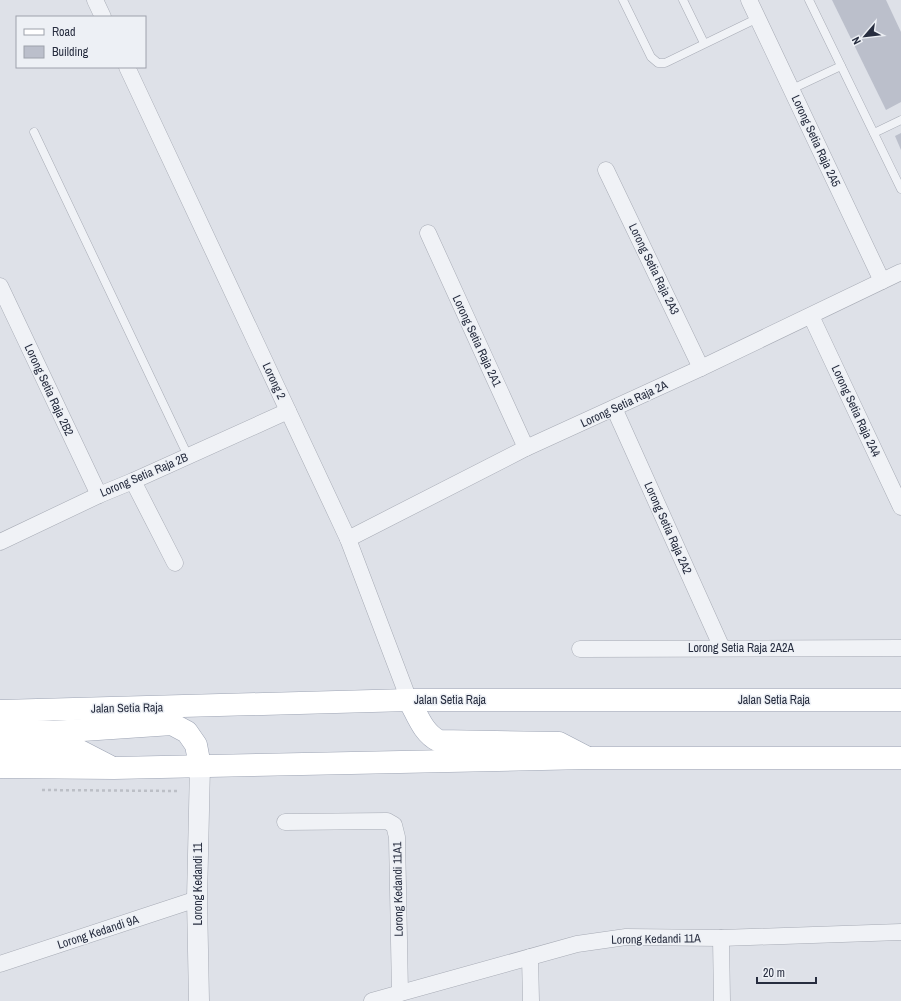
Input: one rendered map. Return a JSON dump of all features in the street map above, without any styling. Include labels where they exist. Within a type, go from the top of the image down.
[{"type":"main road","name":"Jalan Setia Raja","points":[[0,711],[409,700],[901,700]]},
{"type":"main road","points":[[409,700],[426,731],[431,737],[439,741],[559,743],[589,758]]},
{"type":"main road","points":[[0,730],[53,732],[172,724],[186,732],[196,745],[200,766]]},
{"type":"main road","points":[[0,750],[78,750],[114,768]]},
{"type":"main road","points":[[0,767],[114,768],[589,758],[901,758]]},
{"type":"street","points":[[95,0],[103,16]]},
{"type":"street","name":"Lorong Setia Raja 2A5","points":[[749,0],[882,281]]},
{"type":"street","name":"Lorong 2","points":[[126,68],[348,539],[409,700]]},
{"type":"street","name":"Lorong Setia Raja 2A3","points":[[606,170],[701,368]]},
{"type":"street","name":"Lorong Setia Raja 2A1","points":[[428,233],[526,448]]},
{"type":"street","name":"Lorong Setia Raja 2A","points":[[348,539],[526,448],[701,368],[901,272]]},
{"type":"street","name":"Lorong Setia Raja 2B2","points":[[0,286],[99,495]]},
{"type":"street","name":"Lorong Setia Raja 2A4","points":[[811,316],[901,507]]},
{"type":"street","name":"Lorong Setia Raja 2A2","points":[[614,408],[722,648]]},
{"type":"street","name":"Lorong Setia Raja 2B","points":[[0,542],[99,495],[288,410]]},
{"type":"street","points":[[133,481],[175,563]]},
{"type":"street","name":"Lorong Setia Raja 2A2A","points":[[580,649],[901,648]]},
{"type":"street","name":"Lorong Kedandi 11","points":[[199,1001],[197,899],[200,766]]},
{"type":"street","name":"Lorong Kedandi 11A1","points":[[285,822],[387,821],[394,826],[397,837],[400,993]]},
{"type":"street","name":"Lorong Kedandi 9A","points":[[0,964],[197,899]]},
{"type":"street","name":"Lorong Kedandi 11A","points":[[372,1001],[578,944],[626,937],[721,938],[901,932]]},
{"type":"street","points":[[721,938],[722,1001]]},
{"type":"street","points":[[530,957],[531,1001]]},
{"type":"lane","points":[[623,0],[651,57],[658,63],[665,63],[758,18]]},
{"type":"lane","points":[[683,0],[704,43]]},
{"type":"lane","points":[[809,0],[901,189]]},
{"type":"lane","points":[[792,89],[841,66]]},
{"type":"lane","points":[[874,133],[901,120]]},
{"type":"lane","points":[[34,132],[188,456]]},
{"type":"building","points":[[832,0],[886,0],[901,32],[901,102],[886,110]]},
{"type":"building","points":[[901,133],[901,150],[895,136]]}]
